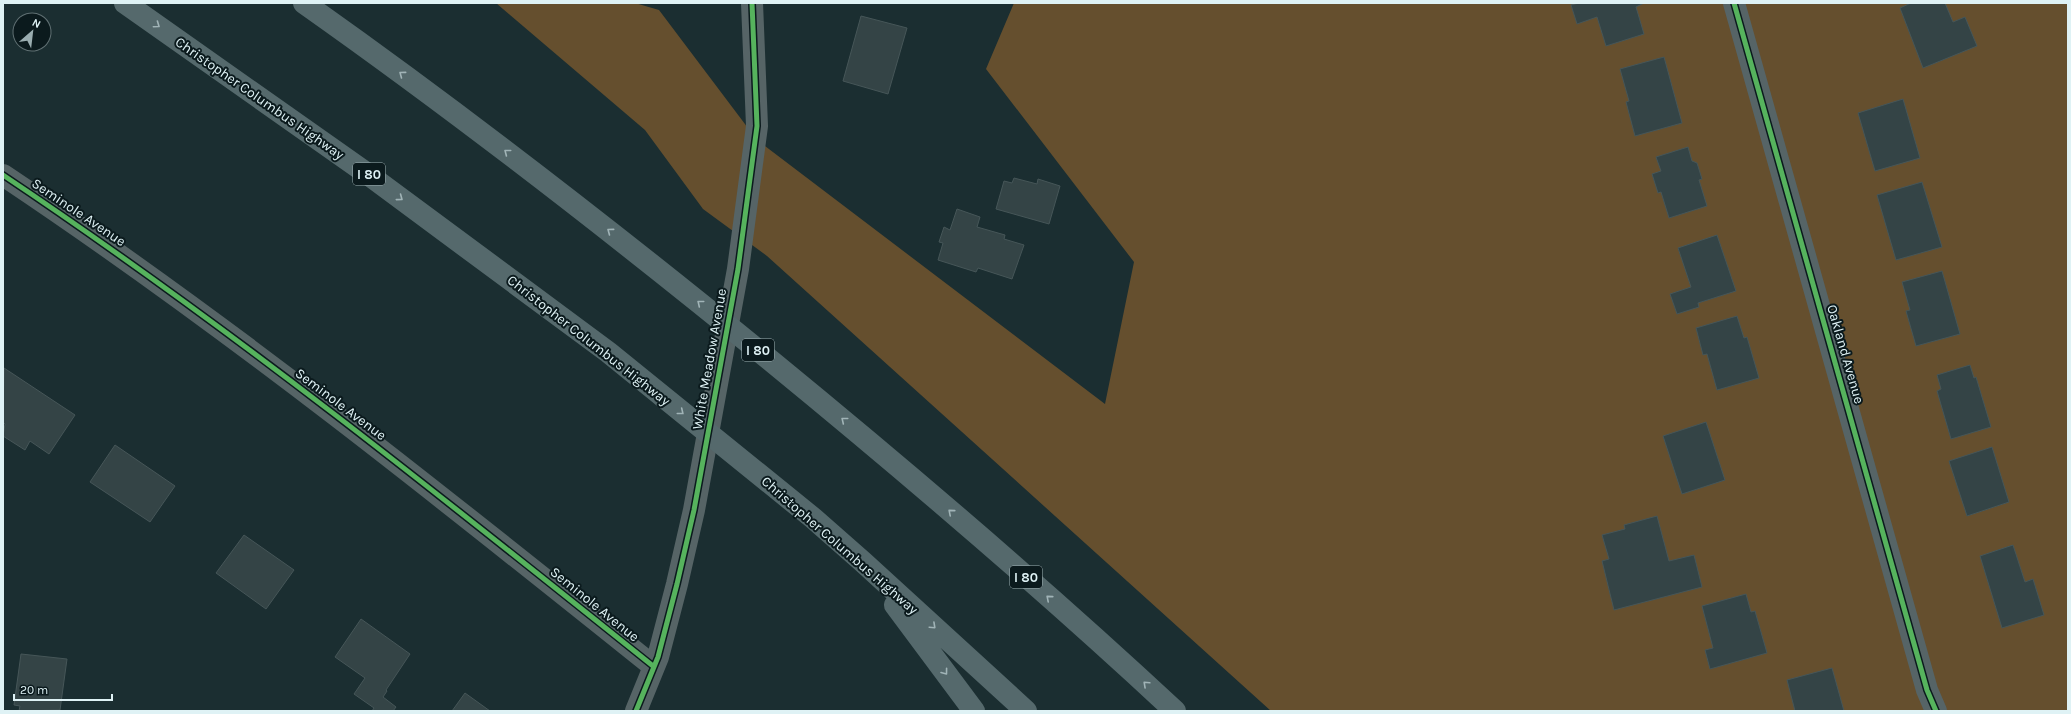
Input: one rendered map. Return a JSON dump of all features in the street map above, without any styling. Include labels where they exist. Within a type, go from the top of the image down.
[{"type":"highway","name":"Christopher Columbus Highway","points":[[125,3],[369,175],[608,352],[813,518],[1026,711]]},
{"type":"highway","name":"I 80","points":[[304,3],[495,143],[641,254],[874,445],[1102,643],[1175,711]]},
{"type":"highway","points":[[863,562],[974,711]]},
{"type":"street","name":"White Meadow Avenue","points":[[636,711],[653,666],[658,657],[677,584],[694,510],[738,269],[757,126],[752,3]]},
{"type":"street","name":"Oakland Avenue","points":[[1734,3],[1927,690],[1936,711]]},
{"type":"street","name":"Seminole Avenue","points":[[3,175],[82,228],[204,314],[416,477],[653,666]]},
{"type":"shaded area","points":[[496,3],[635,3],[659,10],[757,140],[1105,404],[1134,262],[986,69],[1014,3],[2068,3],[2068,711],[1271,711],[767,256],[703,209],[645,130]]},
{"type":"building","points":[[1579,3],[1644,3],[1636,7],[1644,34],[1606,46],[1597,17],[1577,24],[1571,5]]},
{"type":"building","points":[[1911,3],[1945,3],[1953,22],[1965,17],[1977,46],[1923,68],[1900,8]]},
{"type":"building","points":[[861,16],[907,28],[888,94],[843,81]]},
{"type":"building","points":[[1664,57],[1682,123],[1635,136],[1626,102],[1629,101],[1620,69]]},
{"type":"building","points":[[1903,99],[1920,158],[1875,171],[1858,113]]},
{"type":"building","points":[[1688,147],[1692,161],[1697,163],[1702,179],[1699,180],[1707,206],[1669,218],[1661,192],[1658,193],[1652,174],[1661,171],[1656,157]]},
{"type":"building","points":[[1014,178],[1037,184],[1038,179],[1060,186],[1049,224],[996,209],[1004,181],[1012,183]]},
{"type":"building","points":[[1922,182],[1942,247],[1896,260],[1877,195]]},
{"type":"building","points":[[957,209],[980,217],[977,227],[1005,235],[1004,239],[1024,245],[1012,279],[978,268],[976,272],[938,260],[943,243],[939,242],[944,227],[950,230]]},
{"type":"building","points":[[1717,235],[1736,291],[1698,303],[1699,307],[1677,314],[1670,294],[1691,287],[1678,248]]},
{"type":"building","points":[[1942,271],[1960,334],[1916,346],[1906,311],[1910,310],[1902,282]]},
{"type":"building","points":[[1737,316],[1744,338],[1747,337],[1759,378],[1717,390],[1707,354],[1703,355],[1696,328]]},
{"type":"building","points":[[1970,365],[1974,378],[1976,377],[1991,427],[1951,439],[1937,391],[1941,389],[1937,375]]},
{"type":"building","points":[[4,368],[75,415],[49,454],[30,441],[25,450],[3,436],[5,424],[3,422]]},
{"type":"building","points":[[1706,422],[1725,480],[1682,494],[1663,436]]},
{"type":"building","points":[[115,445],[175,486],[150,522],[90,482]]},
{"type":"building","points":[[1992,447],[2009,502],[1967,516],[1949,461]]},
{"type":"building","points":[[1657,516],[1669,561],[1694,555],[1702,587],[1614,610],[1602,561],[1609,559],[1602,535],[1625,529],[1624,525]]},
{"type":"building","points":[[244,535],[294,570],[266,609],[216,573]]},
{"type":"building","points":[[2013,545],[2025,582],[2033,579],[2044,615],[2002,628],[1980,556]]},
{"type":"building","points":[[1746,594],[1751,612],[1755,611],[1767,653],[1710,669],[1705,650],[1713,648],[1702,606]]},
{"type":"building","points":[[361,619],[410,654],[383,697],[396,707],[393,711],[372,711],[374,708],[354,694],[365,678],[335,657]]},
{"type":"building","points":[[21,654],[67,659],[60,710],[19,711],[20,706],[14,705]]},
{"type":"building","points":[[1832,668],[1844,711],[1795,711],[1787,680]]},
{"type":"building","points":[[465,693],[490,711],[452,711]]},
{"type":"cycle path","points":[[636,711],[658,657],[677,584],[694,510],[738,269],[757,126],[752,3]]},
{"type":"cycle path","points":[[1734,3],[1927,690],[1936,711]]},
{"type":"cycle path","points":[[3,175],[87,232],[333,413],[653,666]]}]
